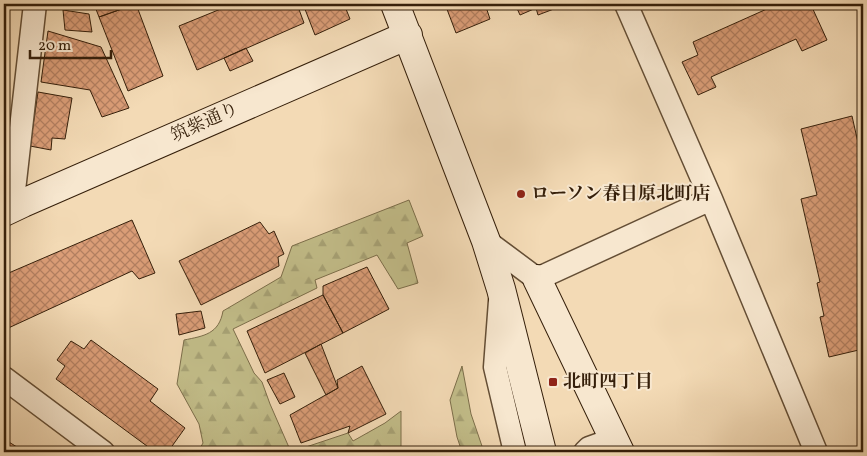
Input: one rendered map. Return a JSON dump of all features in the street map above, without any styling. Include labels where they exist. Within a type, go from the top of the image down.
[{"type":"street","points":[[8,210],[35,4]]},
{"type":"street","points":[[395,4],[486,241],[501,289],[542,452]]},
{"type":"street","points":[[626,4],[711,199],[816,452]]},
{"type":"street","name":"筑紫通り","points":[[8,210],[408,34]]},
{"type":"street","points":[[537,279],[711,199]]},
{"type":"street","points":[[486,241],[537,279],[617,446],[589,448],[585,452]]},
{"type":"street","points":[[501,289],[494,367],[515,452]]},
{"type":"street","points":[[4,378],[103,452]]},
{"type":"green space","points":[[409,200],[423,236],[407,243],[418,283],[398,289],[377,255],[315,280],[317,288],[233,329],[254,373],[262,382],[291,452],[198,452],[203,443],[199,424],[177,384],[184,340],[210,333],[218,325],[223,311],[281,277],[292,246]]},
{"type":"green space","points":[[462,366],[471,414],[484,452],[462,452],[457,437],[450,400]]},
{"type":"green space","points":[[401,411],[401,452],[291,452],[348,433],[353,441],[385,423]]},
{"type":"building","points":[[94,4],[136,4],[99,17]]},
{"type":"building","points":[[136,4],[163,76],[128,91],[99,17]]},
{"type":"building","points":[[233,4],[297,4],[304,23],[197,70],[179,26]]},
{"type":"building","points":[[303,4],[344,4],[350,19],[315,35]]},
{"type":"building","points":[[445,4],[485,4],[490,19],[456,33]]},
{"type":"building","points":[[515,4],[567,4],[538,15],[536,8],[520,15]]},
{"type":"building","points":[[778,4],[813,4],[811,5],[827,40],[802,51],[796,39],[711,77],[716,87],[698,95],[682,62],[698,55],[693,42]]},
{"type":"building","points":[[63,10],[89,14],[92,32],[65,30]]},
{"type":"building","points":[[48,31],[101,47],[129,108],[102,117],[90,90],[41,82]]},
{"type":"building","points":[[246,48],[253,61],[230,71],[224,58]]},
{"type":"building","points":[[38,92],[72,98],[65,139],[52,138],[51,150],[30,146]]},
{"type":"building","points":[[852,116],[863,165],[863,349],[829,357],[820,317],[824,316],[817,283],[820,282],[801,199],[817,195],[801,129]]},
{"type":"building","points":[[132,220],[155,273],[139,279],[132,271],[4,330],[4,275]]},
{"type":"building","points":[[260,222],[269,234],[274,231],[284,254],[278,257],[279,266],[201,305],[179,261]]},
{"type":"building","points":[[367,267],[389,309],[343,333],[323,295],[323,286]]},
{"type":"building","points":[[323,295],[343,333],[265,373],[247,331]]},
{"type":"building","points":[[201,311],[205,328],[179,335],[176,314]]},
{"type":"building","points":[[91,340],[158,389],[150,401],[185,428],[170,449],[174,452],[155,452],[56,379],[65,366],[57,360],[71,341],[84,349]]},
{"type":"building","points":[[321,344],[338,388],[326,395],[305,353]]},
{"type":"building","points":[[362,366],[386,414],[348,433],[350,426],[301,443],[290,415],[338,388],[337,380]]},
{"type":"building","points":[[284,373],[295,397],[280,404],[267,380]]},
{"type":"building","points":[[4,439],[25,452],[4,452]]},
{"type":"place","name":"ローソン春日原北町店","points":[[521,194]]},
{"type":"place","name":"北町四丁目","points":[[553,382]]}]
